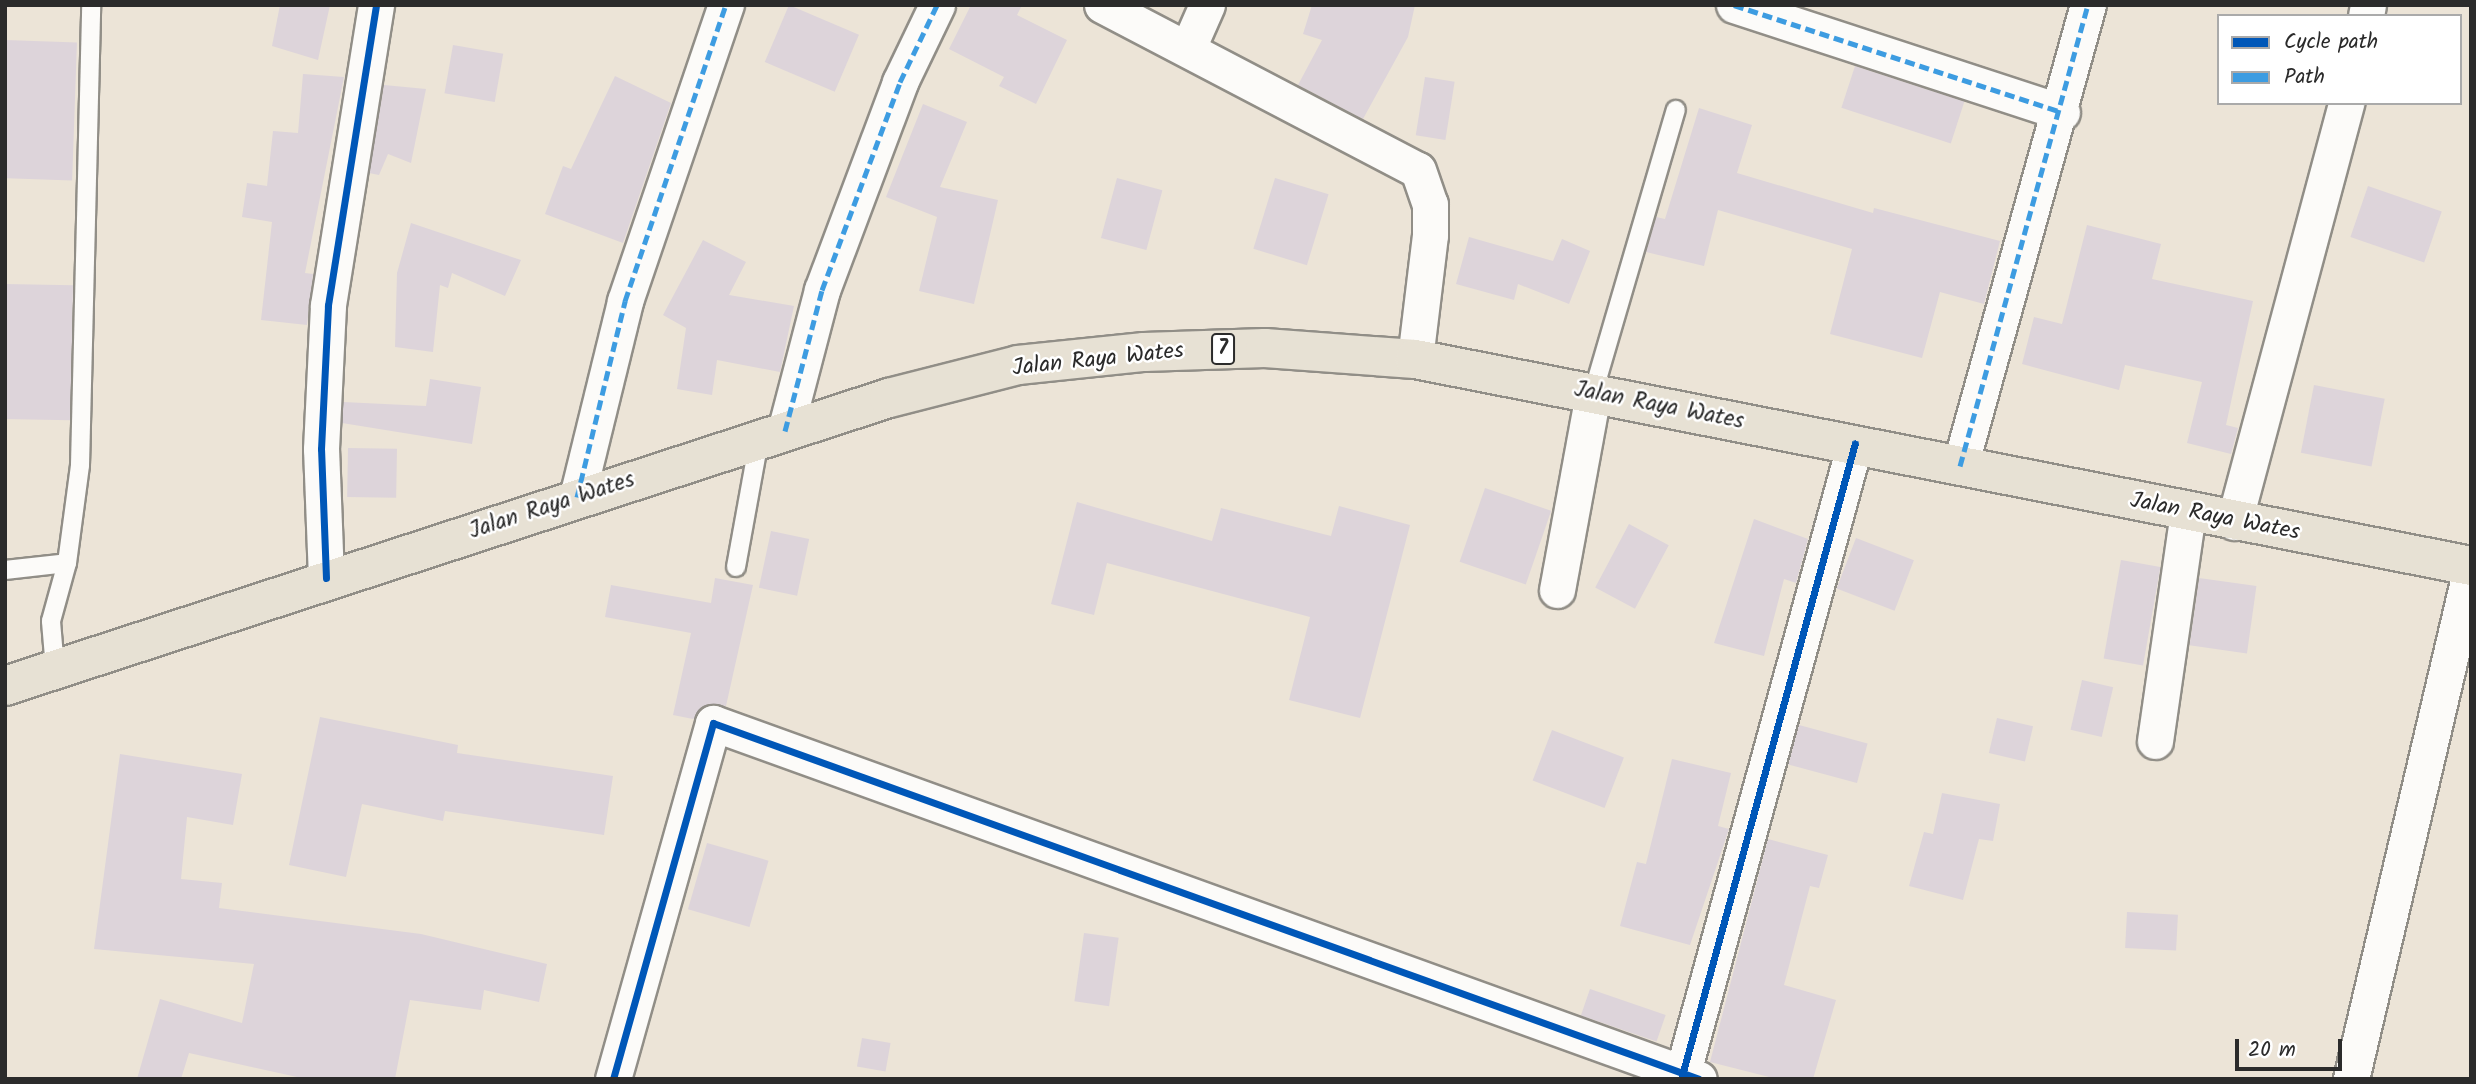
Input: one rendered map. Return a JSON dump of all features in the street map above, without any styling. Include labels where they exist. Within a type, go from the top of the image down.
[{"type":"highway","name":"Jalan Raya Wates","points":[[5,686],[327,578],[772,435],[1017,365],[1265,348],[1415,359],[1855,443],[2234,522],[2471,567]]},
{"type":"street","points":[[327,578],[321,449],[328,305],[376,5]]},
{"type":"street","points":[[577,497],[625,300],[726,5]]},
{"type":"street","points":[[772,435],[822,290],[900,82],[937,5]]},
{"type":"street","points":[[1101,5],[1418,170],[1430,204],[1430,235],[1415,359]]},
{"type":"street","points":[[1188,48],[1207,5]]},
{"type":"street","points":[[1734,5],[2062,112]]},
{"type":"street","points":[[1960,466],[2062,112],[2088,5]]},
{"type":"street","points":[[2234,522],[2345,105]]},
{"type":"street","points":[[1557,590],[1593,393]]},
{"type":"street","points":[[613,1079],[713,723],[1688,1077],[1855,443]]},
{"type":"street","points":[[2155,741],[2188,512]]},
{"type":"street","points":[[2351,1079],[2471,567]]},
{"type":"lane","points":[[55,669],[51,621],[67,563],[80,465],[91,5]]},
{"type":"lane","points":[[1593,393],[1676,110]]},
{"type":"lane","points":[[736,567],[772,435]]},
{"type":"lane","points":[[5,570],[67,563]]},
{"type":"building","points":[[280,5],[330,5],[318,60],[272,46]]},
{"type":"building","points":[[789,5],[859,35],[835,92],[765,62]]},
{"type":"building","points":[[971,5],[1022,5],[1017,15],[1067,40],[1036,104],[999,86],[1004,77],[949,49]]},
{"type":"building","points":[[1312,5],[1415,5],[1408,37],[1363,119],[1298,85],[1322,40],[1303,34]]},
{"type":"building","points":[[5,40],[77,43],[72,180],[5,178]]},
{"type":"building","points":[[453,45],[503,54],[495,102],[444,93]]},
{"type":"building","points":[[1855,66],[1964,102],[1951,143],[1841,108]]},
{"type":"building","points":[[303,74],[344,77],[305,273],[313,274],[307,325],[261,320],[272,222],[242,217],[247,183],[267,186],[273,131],[298,133]]},
{"type":"building","points":[[615,76],[671,103],[623,243],[545,214],[563,166],[571,169]]},
{"type":"building","points":[[1425,77],[1455,82],[1445,140],[1416,135]]},
{"type":"building","points":[[384,85],[426,89],[411,163],[388,154],[379,175],[369,173]]},
{"type":"building","points":[[923,104],[967,122],[940,187],[998,200],[974,304],[919,291],[937,217],[886,197]]},
{"type":"building","points":[[1699,108],[1752,125],[1737,173],[1873,213],[1874,208],[2000,241],[1984,304],[1940,292],[1922,358],[1830,334],[1852,249],[1718,210],[1704,266],[1646,252],[1656,217],[1665,219]]},
{"type":"building","points":[[1117,178],[1162,190],[1146,250],[1101,238]]},
{"type":"building","points":[[1275,178],[1329,194],[1307,265],[1253,249]]},
{"type":"building","points":[[2368,186],[2442,211],[2424,262],[2350,237]]},
{"type":"building","points":[[411,223],[521,260],[505,296],[452,273],[448,288],[440,285],[433,352],[395,347],[397,273]]},
{"type":"building","points":[[2087,225],[2161,244],[2152,279],[2253,301],[2226,425],[2238,428],[2231,454],[2187,443],[2202,382],[2125,365],[2119,390],[2022,364],[2034,317],[2062,324]]},
{"type":"building","points":[[1469,237],[1553,261],[1562,239],[1590,251],[1569,304],[1518,284],[1514,300],[1456,284]]},
{"type":"building","points":[[703,240],[746,262],[729,295],[794,306],[780,372],[717,360],[712,395],[677,389],[686,328],[663,315]]},
{"type":"building","points":[[5,284],[73,285],[71,420],[5,419]]},
{"type":"building","points":[[430,379],[481,387],[472,444],[342,423],[343,402],[426,406]]},
{"type":"building","points":[[2314,385],[2385,399],[2372,466],[2301,453]]},
{"type":"building","points":[[348,448],[397,449],[396,498],[347,497]]},
{"type":"building","points":[[1485,488],[1551,511],[1526,585],[1460,562]]},
{"type":"building","points":[[1077,502],[1212,541],[1221,508],[1331,536],[1339,506],[1410,525],[1360,718],[1289,700],[1310,617],[1107,563],[1094,615],[1051,604]]},
{"type":"building","points":[[1754,519],[1808,539],[1796,583],[1784,579],[1764,656],[1714,643]]},
{"type":"building","points":[[1629,524],[1669,545],[1635,609],[1595,588]]},
{"type":"building","points":[[771,531],[809,539],[797,596],[759,588]]},
{"type":"building","points":[[1856,538],[1914,560],[1895,611],[1837,588]]},
{"type":"building","points":[[2121,560],[2160,567],[2143,665],[2104,658]]},
{"type":"building","points":[[715,578],[753,585],[726,706],[708,704],[693,719],[673,715],[691,633],[605,617],[611,585],[711,603]]},
{"type":"building","points":[[2199,578],[2256,586],[2247,653],[2190,645]]},
{"type":"building","points":[[2082,680],[2113,687],[2102,737],[2071,730]]},
{"type":"building","points":[[320,717],[458,745],[457,753],[613,776],[604,835],[445,811],[443,821],[362,804],[346,877],[289,865]]},
{"type":"building","points":[[1997,718],[2033,726],[2025,761],[1989,753]]},
{"type":"building","points":[[1799,725],[1868,743],[1857,783],[1788,765]]},
{"type":"building","points":[[1552,730],[1624,758],[1605,808],[1533,780]]},
{"type":"building","points":[[120,754],[242,774],[233,825],[187,817],[181,879],[222,883],[219,908],[421,934],[547,964],[539,1002],[484,990],[481,1010],[410,1000],[395,1079],[306,1079],[189,1053],[181,1079],[137,1079],[160,999],[242,1023],[254,964],[94,949]]},
{"type":"building","points":[[1672,759],[1731,773],[1718,826],[1729,829],[1690,945],[1620,926],[1637,862],[1646,864]]},
{"type":"building","points":[[1942,793],[2000,804],[1993,841],[1979,839],[1963,900],[1909,886],[1924,832],[1933,834]]},
{"type":"building","points":[[1768,839],[1828,855],[1819,888],[1810,886],[1784,985],[1836,1000],[1813,1079],[1777,1079],[1710,1062]]},
{"type":"building","points":[[707,843],[769,861],[750,927],[688,909]]},
{"type":"building","points":[[2127,912],[2178,915],[2176,951],[2125,948]]},
{"type":"building","points":[[1084,933],[1119,938],[1109,1006],[1074,1001]]},
{"type":"building","points":[[1590,989],[1666,1015],[1657,1042],[1581,1015]]},
{"type":"building","points":[[862,1038],[891,1043],[886,1072],[857,1067]]},
{"type":"marked path","points":[[577,497],[625,301],[726,5]]},
{"type":"marked path","points":[[785,431],[822,290],[900,82],[937,5]]},
{"type":"marked path","points":[[1734,5],[2062,112]]},
{"type":"marked path","points":[[1960,466],[2088,5]]},
{"type":"cycle path","points":[[326,578],[321,449],[328,305],[376,5]]},
{"type":"cycle path","points":[[1681,1079],[1855,443]]},
{"type":"cycle path","points":[[613,1079],[713,723],[1699,1079]]}]
